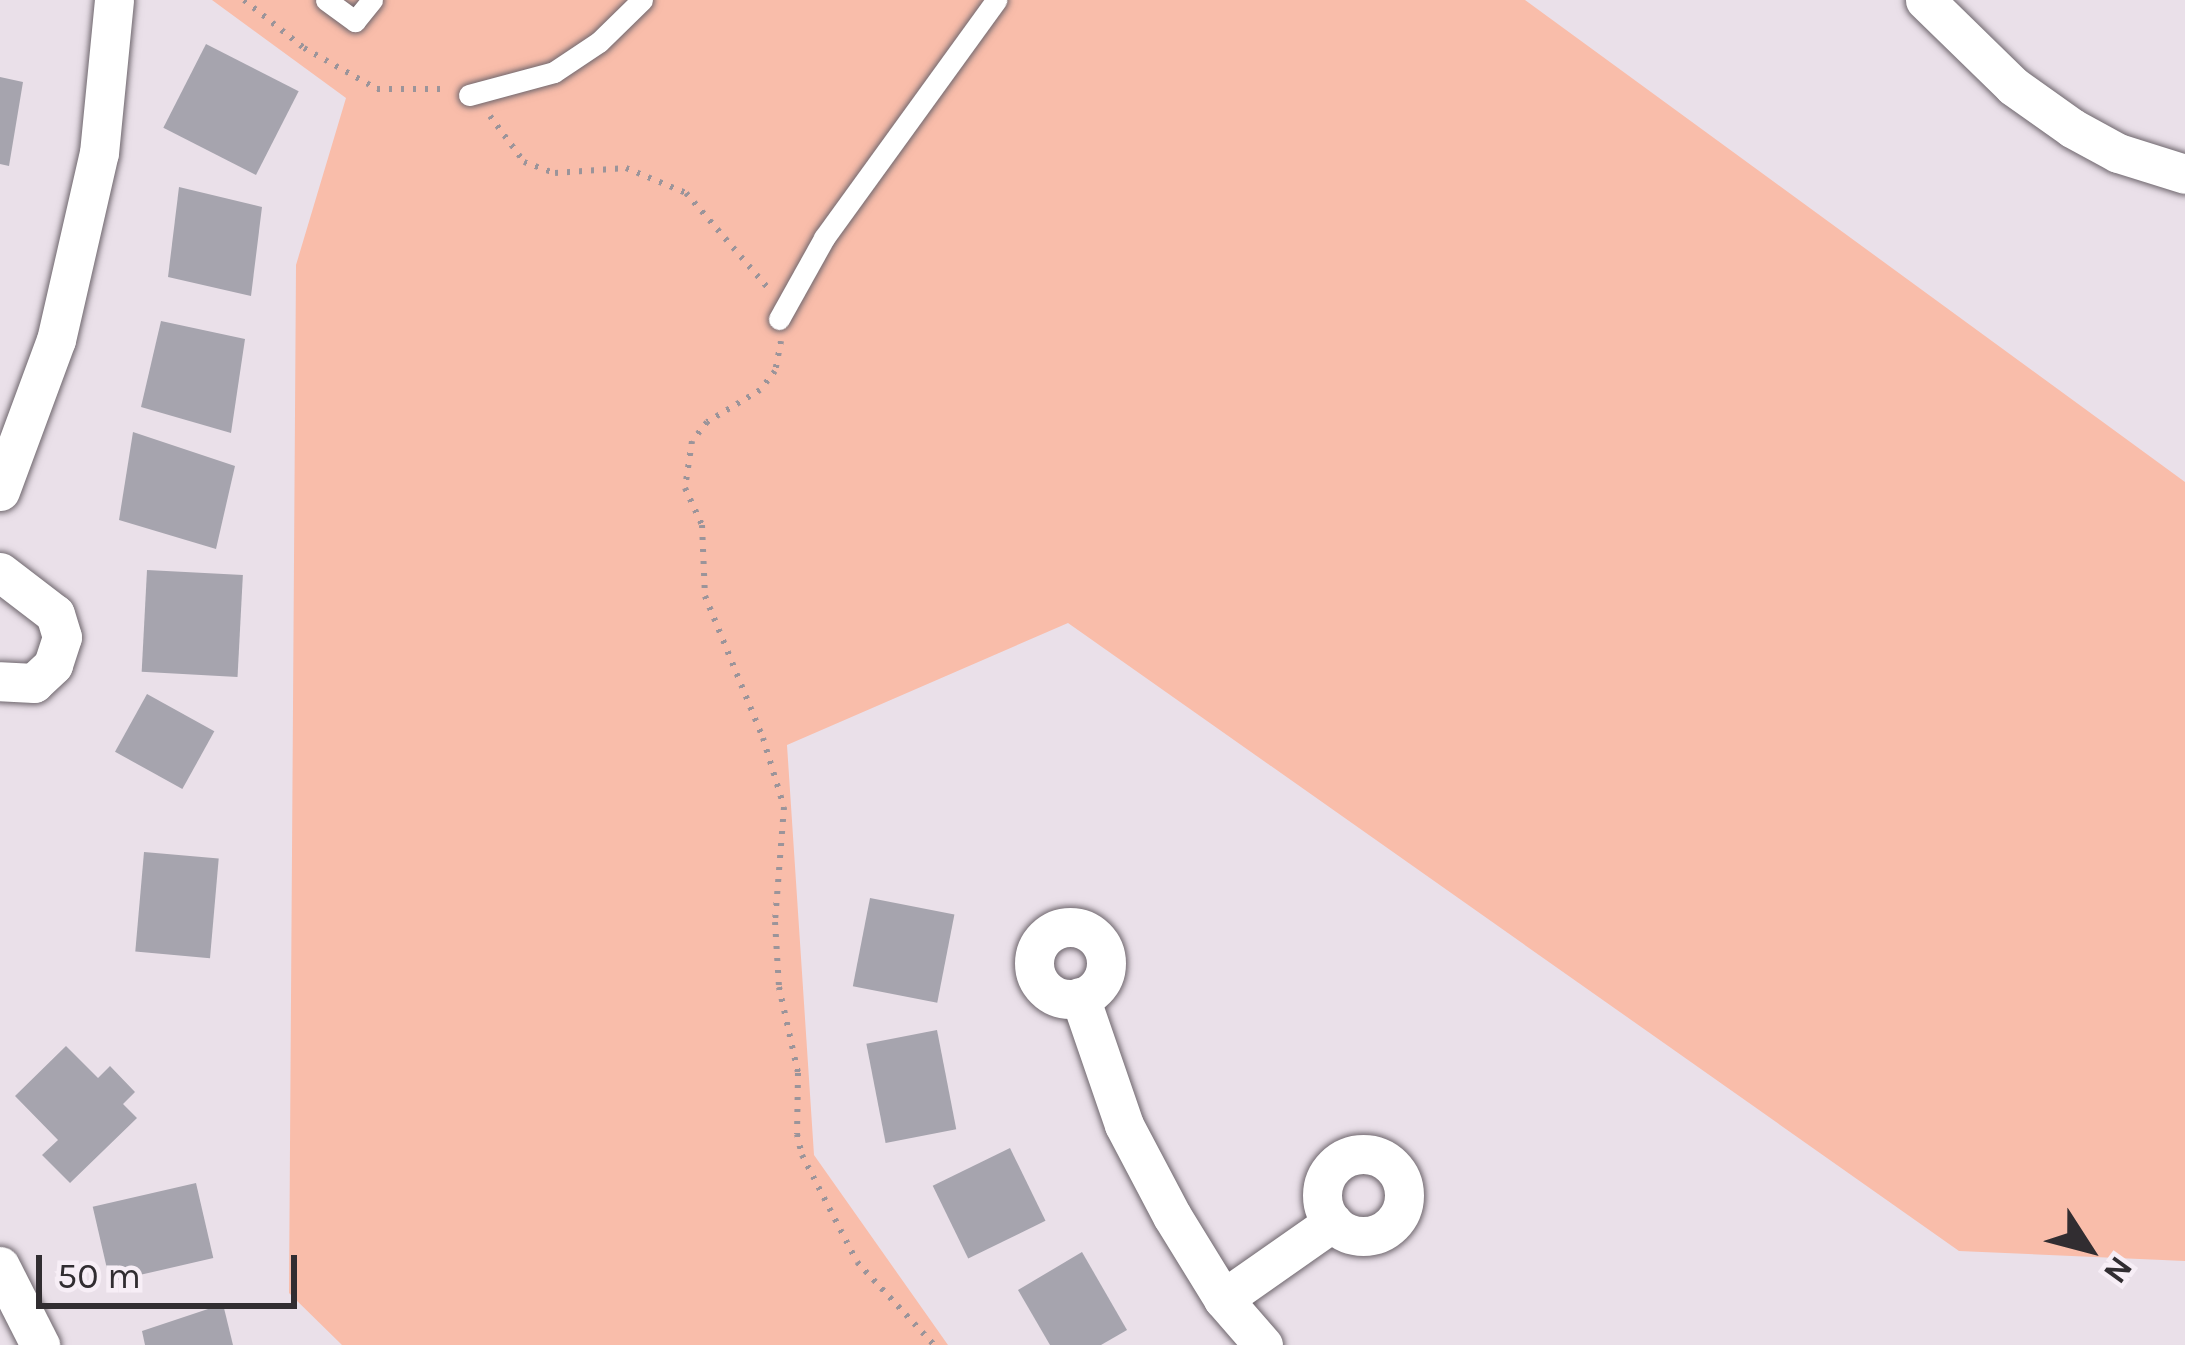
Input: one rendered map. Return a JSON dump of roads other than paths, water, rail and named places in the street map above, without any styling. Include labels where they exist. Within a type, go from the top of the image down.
[{"type":"street","points":[[0,490],[56,340],[99,153],[115,0]]},
{"type":"street","points":[[1924,0],[2013,86],[2072,128],[2118,153],[2185,173]]},
{"type":"street","points":[[0,572],[55,614],[62,637],[53,665],[34,682],[0,681]]},
{"type":"street","points":[[1080,997],[1124,1125],[1223,1299],[1263,1345]]},
{"type":"street","points":[[1223,1299],[1333,1222]]},
{"type":"street","points":[[0,1266],[15,1287],[40,1345]]},
{"type":"lane","points":[[326,0],[355,22],[372,0]]},
{"type":"lane","points":[[469,95],[554,72],[599,42],[642,0]]},
{"type":"lane","points":[[778,319],[824,238],[996,0]]}]
